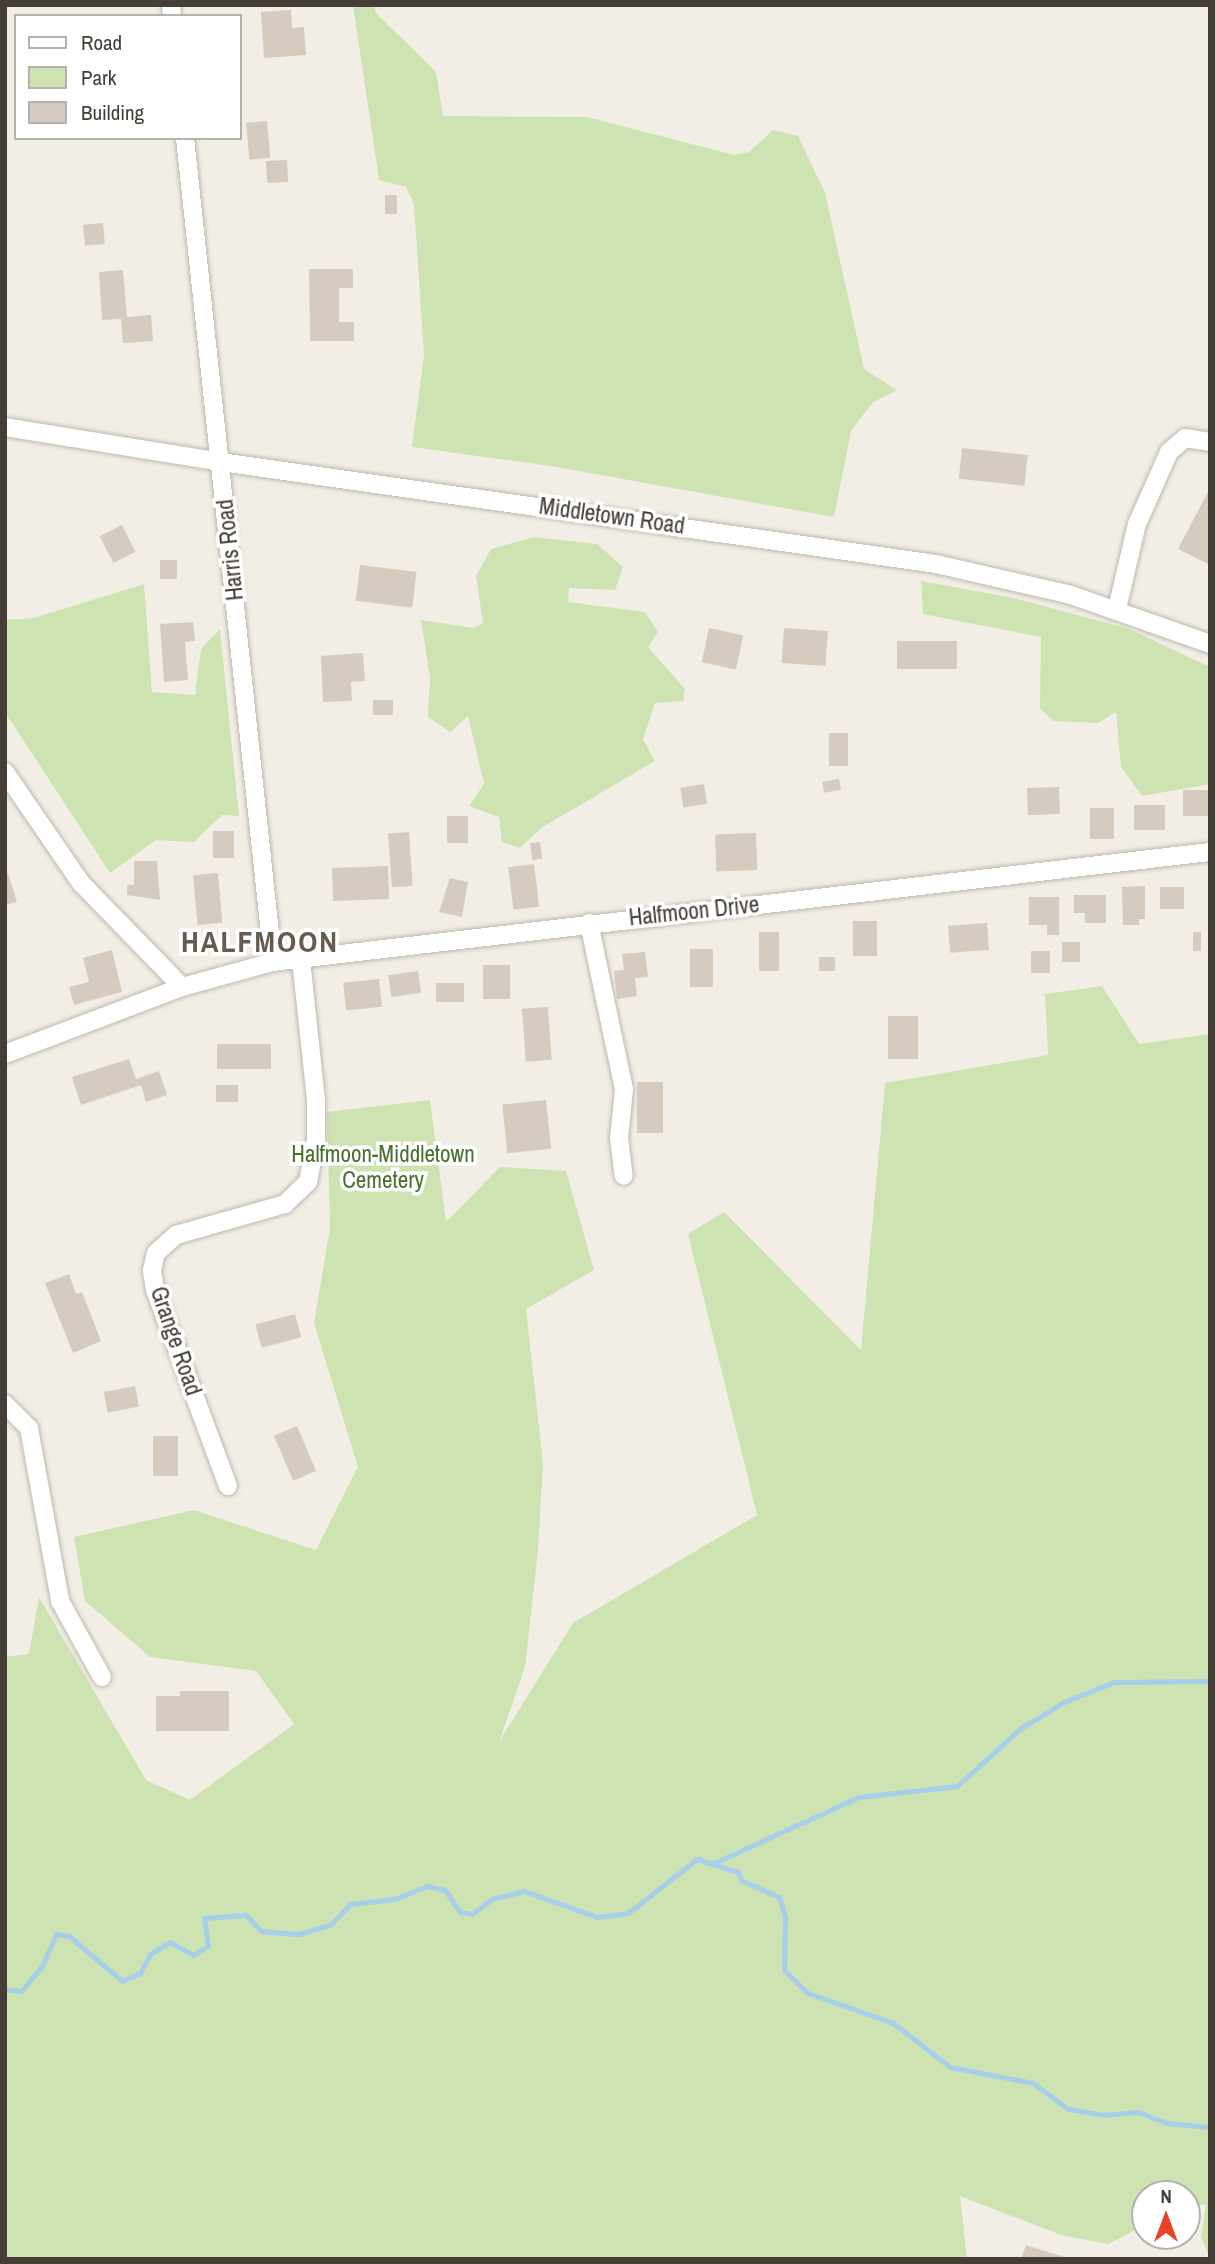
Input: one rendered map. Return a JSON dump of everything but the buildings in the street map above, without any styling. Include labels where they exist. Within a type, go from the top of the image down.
[{"type":"street","name":"Harris Road","points":[[185,140],[273,962]]},
{"type":"street","name":"Middletown Road","points":[[5,427],[221,462],[936,564],[1117,609],[1210,644]]},
{"type":"street","points":[[1117,609],[1137,524],[1170,452],[1185,438],[1210,442]]},
{"type":"street","points":[[5,772],[81,884],[181,987]]},
{"type":"street","name":"Halfmoon Drive","points":[[5,1054],[181,987],[273,962],[1210,852]]},
{"type":"street","points":[[589,923],[624,1089],[619,1138],[624,1176]]},
{"type":"street","name":"Grange Road","points":[[228,1486],[155,1290],[152,1270],[156,1253],[176,1235],[285,1204],[308,1182],[316,1140],[316,1100],[301,959]]},
{"type":"street","points":[[5,1404],[29,1428],[60,1601],[102,1677]]},
{"type":"green space","points":[[353,5],[374,5],[376,13],[436,72],[443,116],[587,117],[734,155],[749,152],[773,130],[798,136],[825,193],[864,369],[897,390],[873,402],[851,431],[834,517],[551,466],[412,447],[424,355],[414,204],[406,187],[379,180]]},
{"type":"green space","points":[[534,537],[597,544],[623,567],[615,590],[569,588],[568,602],[645,612],[658,632],[648,647],[685,689],[683,701],[655,703],[643,739],[655,761],[541,828],[520,848],[502,842],[499,817],[469,806],[484,784],[468,716],[450,732],[428,717],[430,678],[421,620],[474,628],[483,623],[476,576],[491,549]]},
{"type":"green space","points":[[921,581],[1014,598],[1129,629],[1210,667],[1210,784],[1142,796],[1121,767],[1116,712],[1098,723],[1054,721],[1040,709],[1041,637],[923,614]]},
{"type":"green space","points":[[144,584],[152,692],[195,695],[201,649],[220,629],[239,816],[222,815],[194,842],[156,840],[110,873],[5,712],[5,620],[34,618]]},
{"type":"green space","name":"Halfmoon-Middletown Cemetery","points":[[1102,986],[1139,1044],[1210,1034],[1210,2259],[1201,2237],[1206,2204],[1201,2205],[1201,2180],[1131,2180],[1131,2232],[1108,2244],[1061,2235],[960,2196],[967,2259],[5,2259],[5,1657],[29,1654],[39,1597],[146,1780],[190,1800],[294,1724],[256,1671],[150,1657],[85,1601],[74,1537],[194,1510],[316,1550],[358,1467],[314,1323],[330,1228],[327,1112],[430,1100],[446,1222],[500,1167],[566,1171],[594,1270],[526,1309],[543,1464],[538,1550],[525,1667],[499,1742],[573,1623],[757,1515],[688,1234],[724,1212],[861,1350],[885,1083],[1048,1055],[1045,994]]},
{"type":"waterway","points":[[714,1863],[859,1797],[957,1786],[1021,1728],[1064,1702],[1114,1682],[1210,1681]]},
{"type":"waterway","points":[[5,1989],[21,1991],[42,1966],[56,1934],[69,1936],[122,1981],[140,1973],[150,1954],[170,1942],[193,1955],[208,1946],[204,1918],[246,1915],[261,1931],[299,1934],[331,1924],[350,1904],[395,1899],[427,1886],[445,1890],[460,1912],[472,1914],[492,1899],[524,1891],[597,1917],[628,1913],[697,1859],[738,1872],[741,1880],[779,1897],[785,1917],[784,1970],[808,1993],[893,2023],[950,2067],[1033,2083],[1068,2109],[1104,2115],[1138,2112],[1166,2123],[1210,2127]]},
{"type":"district","name":"HALFMOON","points":[[260,941]]}]
